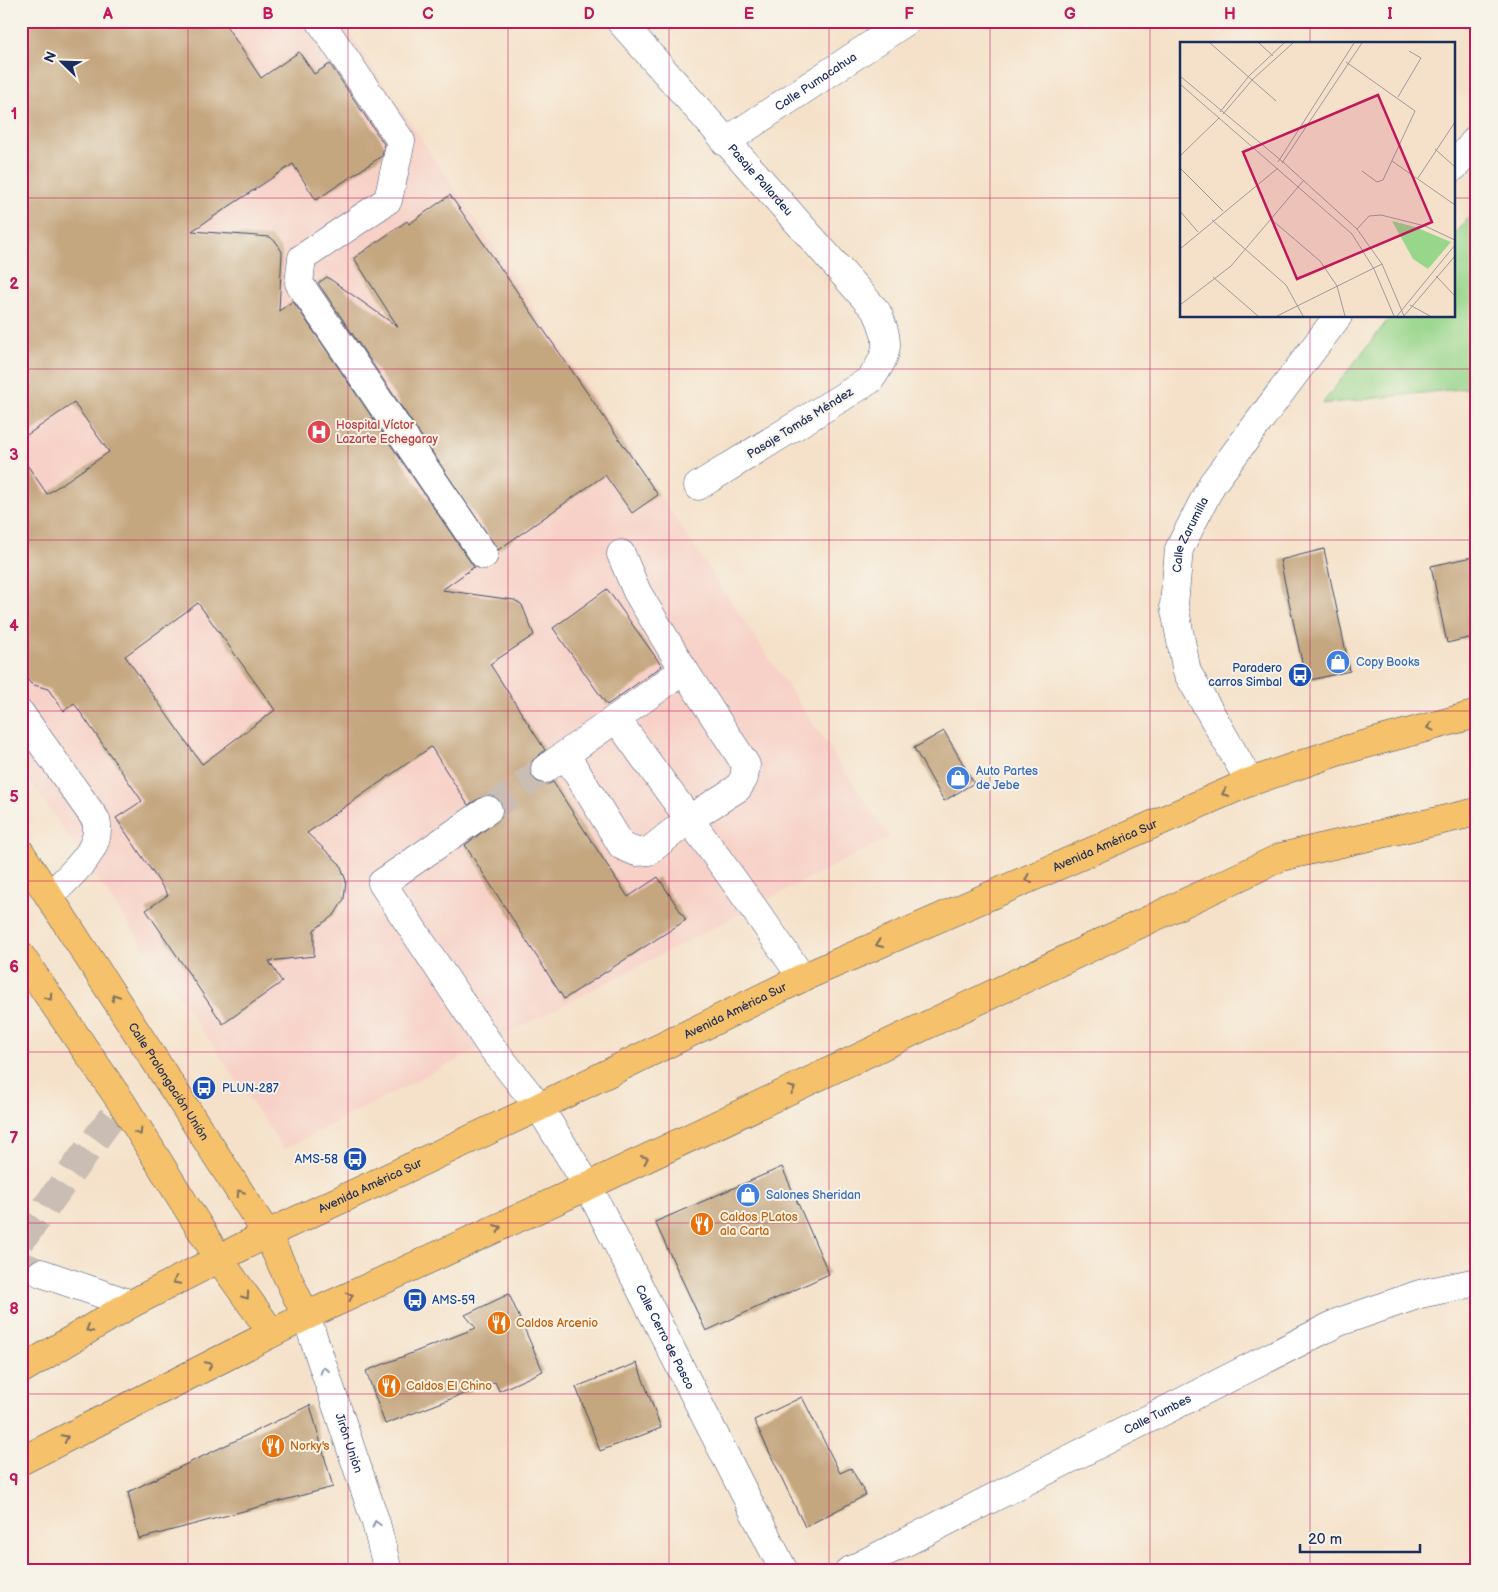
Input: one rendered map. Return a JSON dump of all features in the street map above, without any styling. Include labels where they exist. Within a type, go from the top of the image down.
[{"type":"main road","name":"Avenida América Sur","points":[[21,1370],[131,1304],[267,1234],[539,1107],[802,978],[1250,782],[1337,752],[1477,714]]},
{"type":"main road","points":[[21,1460],[306,1316],[588,1186],[1281,857],[1477,812]]},
{"type":"main road","name":"Calle Prolongación Unión","points":[[21,854],[50,896],[267,1234],[306,1316]]},
{"type":"main road","points":[[21,956],[122,1103],[219,1259],[272,1333]]},
{"type":"street","points":[[320,21],[401,141],[388,200],[302,258],[299,284],[484,556]]},
{"type":"street","name":"Pasaje Pallardeu","points":[[620,21],[725,142],[878,312],[885,329],[888,347]]},
{"type":"street","name":"Calle Pumacahua","points":[[725,142],[907,21]]},
{"type":"street","points":[[1456,164],[1477,138]]},
{"type":"street","name":"Calle Zarumilla","points":[[1250,782],[1187,672],[1174,605],[1178,550],[1212,484],[1336,318]]},
{"type":"street","name":"Pasaje Tomás Méndez","points":[[698,486],[870,380],[881,365],[888,347]]},
{"type":"street","points":[[621,554],[637,592],[684,670],[746,766],[744,778],[738,788],[688,820],[649,851],[636,852],[622,846],[555,762],[684,670]]},
{"type":"street","points":[[21,714],[96,820],[98,827],[95,844],[50,896]]},
{"type":"street","points":[[616,718],[688,820],[755,907],[802,978]]},
{"type":"street","name":"Calle Cerro de Pasco","points":[[488,810],[382,883],[489,1044],[539,1107],[588,1186],[784,1571]]},
{"type":"street","points":[[41,1273],[131,1304]]},
{"type":"street","name":"Calle Tumbes","points":[[849,1571],[1339,1322],[1420,1294],[1477,1282]]},
{"type":"street","name":"Jirón Unión","points":[[306,1316],[376,1523],[388,1571]]},
{"type":"shaded area","name":"Hospital Víctor Lazarte Echegaray","points":[[21,21],[342,21],[889,837],[284,1149],[21,768]]},
{"type":"green space","points":[[1477,207],[1477,387],[1322,404],[1389,318],[1456,318],[1456,233]]},
{"type":"building","points":[[21,21],[223,21],[261,78],[299,52],[314,74],[330,64],[384,144],[382,156],[316,200],[293,164],[192,231],[270,237],[277,243],[282,252],[279,311],[293,301],[474,567],[442,590],[514,600],[522,605],[534,635],[490,664],[545,750],[531,762],[529,770],[532,778],[546,785],[553,782],[628,897],[658,877],[686,920],[564,999],[465,845],[502,817],[504,809],[501,802],[494,796],[486,795],[468,805],[431,747],[307,833],[340,864],[346,881],[344,899],[335,914],[314,930],[314,956],[269,961],[282,982],[223,1024],[146,910],[168,895],[116,818],[142,801],[74,703],[64,711],[48,689],[31,684],[25,676],[22,666],[25,656],[21,651],[21,456],[47,494],[109,452],[74,403],[21,439]],"holes":[[[198,603],[275,710],[202,764],[125,656]]]},
{"type":"building","points":[[450,195],[658,495],[632,513],[605,475],[498,550],[318,283],[327,277],[398,327],[354,258],[407,221],[409,224]]},
{"type":"building","points":[[1324,549],[1350,671],[1306,681],[1280,560]]},
{"type":"building","points":[[1477,556],[1477,636],[1447,643],[1431,566]]},
{"type":"building","points":[[607,589],[662,666],[607,705],[553,628]]},
{"type":"building","points":[[944,731],[974,783],[944,801],[914,748]]},
{"type":"building","points":[[782,1167],[829,1274],[706,1331],[655,1222]]},
{"type":"building","points":[[509,1294],[543,1371],[499,1391],[495,1382],[385,1424],[366,1371],[476,1328],[465,1315]]},
{"type":"building","points":[[637,1363],[661,1428],[600,1451],[576,1387]]},
{"type":"building","points":[[802,1397],[840,1473],[851,1468],[866,1495],[805,1527],[754,1420]]},
{"type":"building","name":"Norky's","points":[[310,1405],[333,1487],[139,1539],[128,1492]]},
{"type":"tunnel","points":[[488,810],[545,769]]},
{"type":"tunnel","points":[[21,1241],[122,1103]]},
{"type":"tunnel","points":[[21,1265],[41,1273]]},
{"type":"place","name":"Hospital Víctor Lazarte Echegaray","points":[[319,432]]},
{"type":"place","name":"Copy Books","points":[[1338,662]]},
{"type":"place","name":"Paradero carros Simbal","points":[[1300,675]]},
{"type":"place","name":"Auto Partes de Jebe","points":[[958,778]]},
{"type":"place","name":"PLUN-287","points":[[204,1088]]},
{"type":"place","name":"AMS-58","points":[[355,1159]]},
{"type":"place","name":"Salones Sheridan","points":[[748,1195]]},
{"type":"place","name":"Caldos PLatos ala Carta","points":[[702,1224]]},
{"type":"place","name":"AMS-59","points":[[415,1300]]},
{"type":"place","name":"Caldos Arcenio","points":[[499,1323]]},
{"type":"place","name":"Caldos El Chino","points":[[389,1386]]},
{"type":"place","name":"Norky's","points":[[273,1446]]}]
